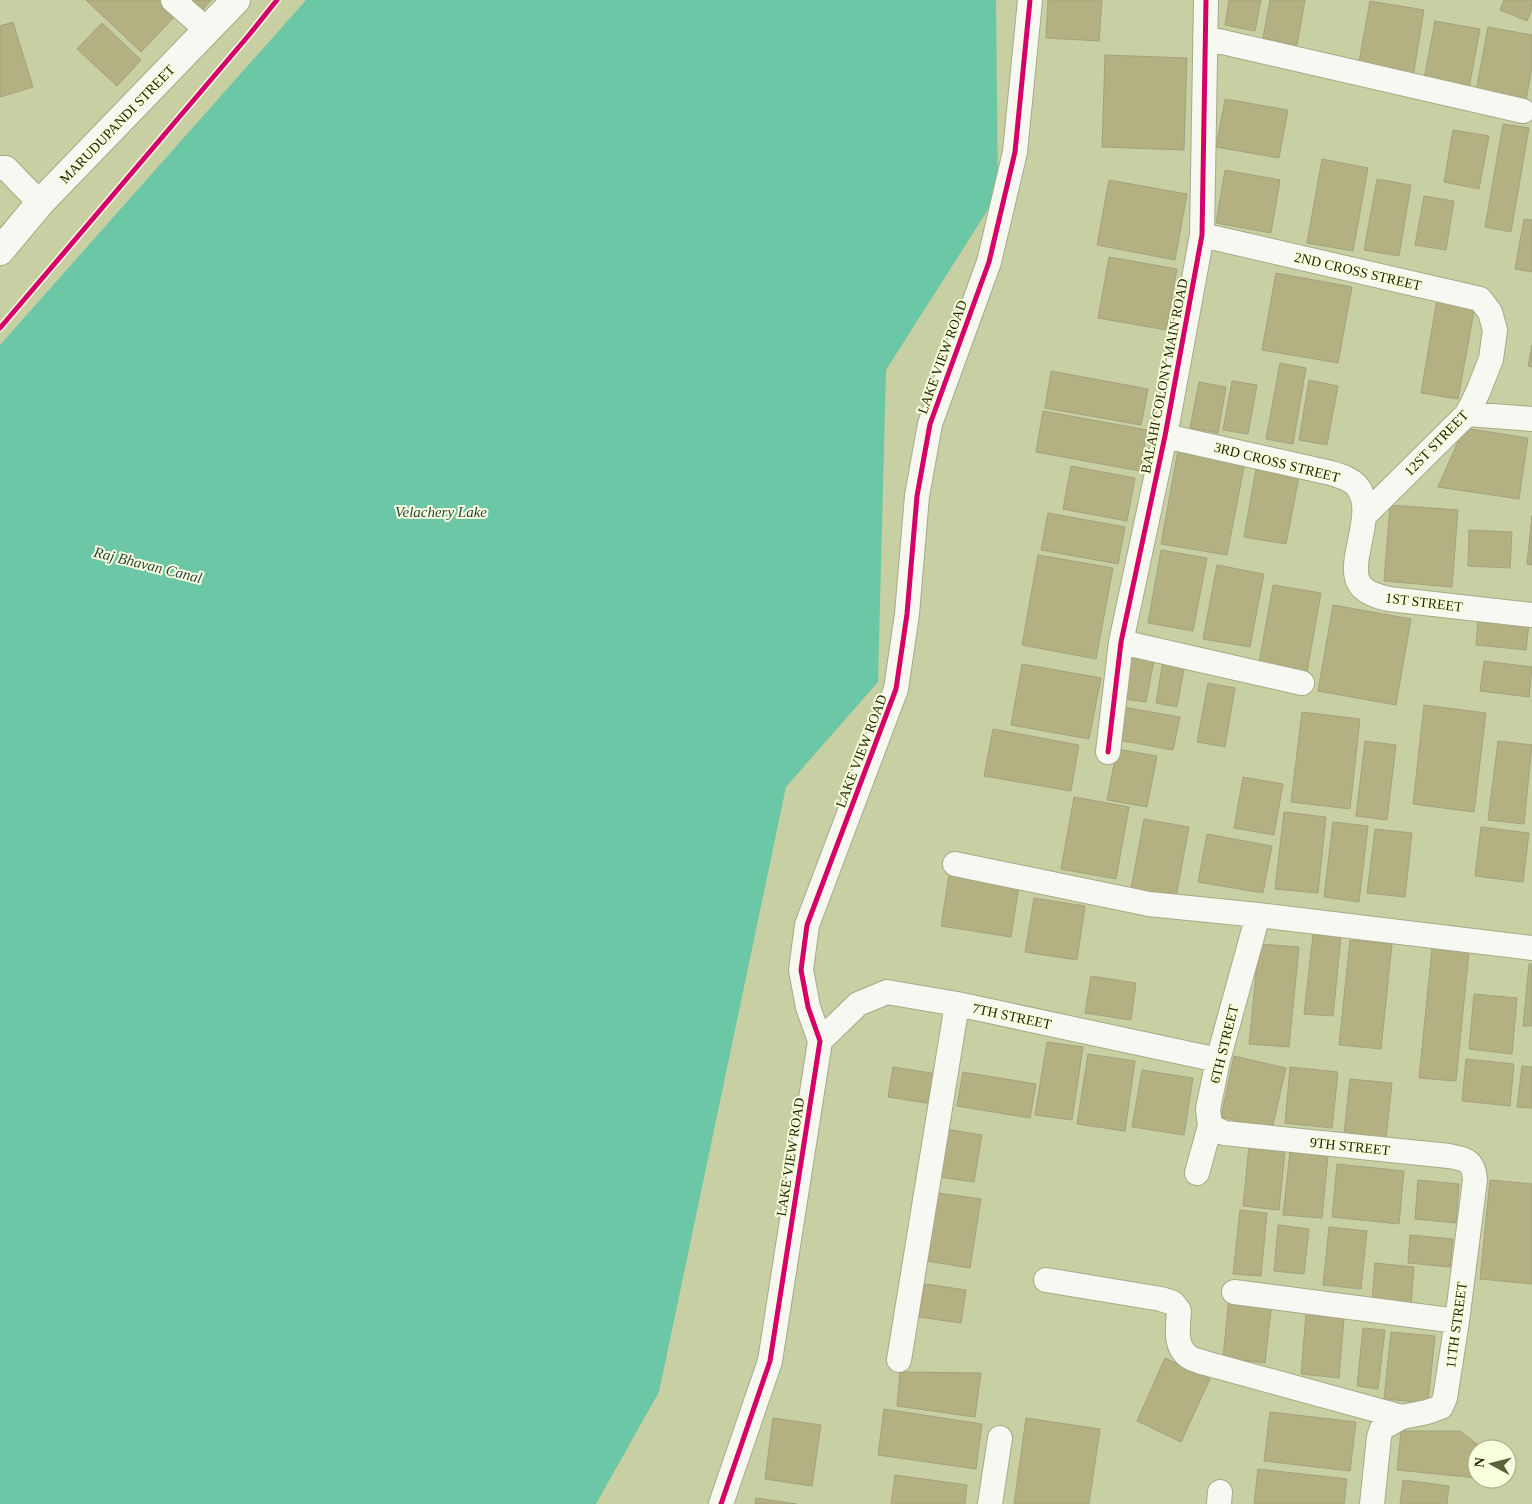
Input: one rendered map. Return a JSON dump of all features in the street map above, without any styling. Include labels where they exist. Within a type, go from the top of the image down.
[{"type":"street","points":[[173,0],[208,31]]},
{"type":"street","name":"MARUDUPANDI STREET","points":[[0,251],[40,203],[236,0]]},
{"type":"street","name":"LAKE VIEW ROAD","points":[[721,1504],[770,1361],[820,1040],[808,1007],[801,970],[807,925],[896,689],[907,614],[917,496],[930,424],[991,253],[1014,152],[1030,0]]},
{"type":"street","name":"BALAHI COLONY MAIN ROAD","points":[[1108,752],[1121,642],[1165,436],[1202,235],[1206,0]]},
{"type":"street","points":[[1204,38],[1523,111]]},
{"type":"street","points":[[0,168],[6,168],[40,203]]},
{"type":"street","name":"2ND CROSS STREET","points":[[1202,235],[1480,299],[1490,312],[1495,330]]},
{"type":"street","name":"12ST STREET","points":[[1364,515],[1467,414],[1491,359],[1495,330]]},
{"type":"street","points":[[1467,414],[1532,418]]},
{"type":"street","name":"3RD CROSS STREET","points":[[1165,436],[1331,473],[1345,478],[1356,485],[1362,496],[1364,515]]},
{"type":"street","name":"1ST STREET","points":[[1364,515],[1356,576],[1361,587],[1374,595],[1389,599],[1532,615]]},
{"type":"street","points":[[1121,642],[1302,683]]},
{"type":"street","points":[[954,864],[1149,904],[1258,914],[1532,948]]},
{"type":"street","name":"6TH STREET","points":[[1197,1173],[1210,1126],[1208,1109],[1218,1060],[1258,914]]},
{"type":"street","name":"7TH STREET","points":[[820,1040],[858,1004],[887,992],[957,1004],[1218,1060]]},
{"type":"street","points":[[899,1360],[957,1004]]},
{"type":"street","name":"9TH STREET","points":[[1210,1126],[1224,1133],[1449,1156],[1470,1162],[1475,1170],[1475,1180]]},
{"type":"street","name":"11TH STREET","points":[[1392,1422],[1427,1412],[1440,1406],[1445,1398],[1475,1180]]},
{"type":"street","points":[[1046,1280],[1161,1299],[1173,1303],[1179,1311],[1178,1336],[1180,1348],[1190,1358],[1392,1422],[1379,1437],[1372,1504]]},
{"type":"street","points":[[1234,1292],[1457,1321]]},
{"type":"street","points":[[990,1504],[1000,1438]]},
{"type":"path","points":[[0,328],[277,0]]},
{"type":"water","name":"Velachery Lake","points":[[306,0],[996,0],[998,194],[886,370],[878,682],[786,787],[659,1392],[596,1504],[0,1504],[0,345]]},
{"type":"building","points":[[86,0],[162,0],[177,14],[141,52]]},
{"type":"building","points":[[186,0],[211,0],[200,13]]},
{"type":"building","points":[[1048,0],[1102,0],[1099,41],[1046,38]]},
{"type":"building","points":[[1229,0],[1261,0],[1255,31],[1225,25]]},
{"type":"building","points":[[1270,0],[1305,0],[1297,45],[1263,38]]},
{"type":"building","points":[[1504,0],[1532,0],[1532,8],[1527,21],[1500,10]]},
{"type":"building","points":[[1370,1],[1424,10],[1413,77],[1358,67]]},
{"type":"building","points":[[1435,21],[1480,29],[1469,88],[1424,79]]},
{"type":"building","points":[[13,22],[33,87],[0,97],[0,26]]},
{"type":"building","points":[[102,23],[141,60],[117,86],[77,49]]},
{"type":"building","points":[[1488,27],[1532,35],[1532,67],[1526,100],[1476,91]]},
{"type":"building","points":[[1105,55],[1187,58],[1184,150],[1102,147]]},
{"type":"building","points":[[1225,99],[1288,110],[1279,158],[1216,147]]},
{"type":"building","points":[[1503,124],[1529,128],[1511,232],[1485,227]]},
{"type":"building","points":[[1453,130],[1489,136],[1479,189],[1444,182]]},
{"type":"building","points":[[1322,159],[1368,168],[1353,251],[1307,243]]},
{"type":"building","points":[[1225,170],[1280,180],[1271,233],[1216,223]]},
{"type":"building","points":[[1377,179],[1411,185],[1399,256],[1364,250]]},
{"type":"building","points":[[1109,180],[1187,194],[1175,260],[1097,245]]},
{"type":"building","points":[[1424,196],[1454,201],[1446,250],[1415,245]]},
{"type":"building","points":[[1524,219],[1532,220],[1532,272],[1515,269]]},
{"type":"building","points":[[1109,257],[1177,269],[1166,330],[1098,318]]},
{"type":"building","points":[[1276,273],[1352,287],[1338,363],[1262,350]]},
{"type":"building","points":[[1437,299],[1475,306],[1458,399],[1421,393]]},
{"type":"building","points":[[1532,345],[1532,367],[1528,366]]},
{"type":"building","points":[[1280,363],[1306,368],[1293,444],[1266,439]]},
{"type":"building","points":[[1051,371],[1148,389],[1141,425],[1045,408]]},
{"type":"building","points":[[1309,380],[1338,386],[1327,445],[1299,440]]},
{"type":"building","points":[[1232,381],[1257,385],[1248,434],[1223,430]]},
{"type":"building","points":[[1199,382],[1226,387],[1218,433],[1190,428]]},
{"type":"building","points":[[1043,411],[1147,430],[1140,471],[1036,452]]},
{"type":"building","points":[[1464,428],[1528,438],[1519,499],[1438,487]]},
{"type":"building","points":[[1178,450],[1245,462],[1227,555],[1161,544]]},
{"type":"building","points":[[1071,466],[1135,478],[1127,521],[1063,509]]},
{"type":"building","points":[[1256,469],[1299,477],[1286,544],[1244,537]]},
{"type":"building","points":[[1390,505],[1458,510],[1452,587],[1384,581]]},
{"type":"building","points":[[1048,513],[1125,527],[1118,564],[1041,550]]},
{"type":"building","points":[[1532,515],[1532,565],[1527,564]]},
{"type":"building","points":[[1469,530],[1512,532],[1510,568],[1468,566]]},
{"type":"building","points":[[1161,550],[1207,558],[1193,631],[1148,623]]},
{"type":"building","points":[[1038,555],[1113,568],[1096,659],[1022,645]]},
{"type":"building","points":[[1217,565],[1264,574],[1250,647],[1203,639]]},
{"type":"building","points":[[1273,585],[1321,593],[1307,672],[1259,663]]},
{"type":"building","points":[[1333,605],[1411,619],[1396,705],[1318,691]]},
{"type":"building","points":[[1478,618],[1529,623],[1526,650],[1476,645]]},
{"type":"building","points":[[1132,657],[1154,660],[1146,702],[1124,699]]},
{"type":"building","points":[[1163,660],[1185,663],[1177,707],[1156,703]]},
{"type":"building","points":[[1484,661],[1532,667],[1529,697],[1480,691]]},
{"type":"building","points":[[1022,664],[1101,678],[1089,739],[1011,725]]},
{"type":"building","points":[[1208,683],[1235,688],[1225,747],[1197,742]]},
{"type":"building","points":[[1424,705],[1486,713],[1474,812],[1413,804]]},
{"type":"building","points":[[1123,707],[1180,717],[1173,750],[1118,740]]},
{"type":"building","points":[[1302,712],[1360,719],[1350,809],[1291,802]]},
{"type":"building","points":[[993,729],[1079,745],[1071,791],[984,776]]},
{"type":"building","points":[[1365,741],[1396,745],[1387,820],[1356,816]]},
{"type":"building","points":[[1498,741],[1532,745],[1524,824],[1488,820]]},
{"type":"building","points":[[1117,749],[1157,756],[1147,807],[1107,800]]},
{"type":"building","points":[[1243,777],[1283,784],[1274,835],[1234,828]]},
{"type":"building","points":[[1074,797],[1129,807],[1116,879],[1061,869]]},
{"type":"building","points":[[1284,812],[1326,817],[1318,893],[1275,889]]},
{"type":"building","points":[[1144,819],[1189,827],[1176,897],[1131,889]]},
{"type":"building","points":[[1333,822],[1368,826],[1359,902],[1324,897]]},
{"type":"building","points":[[1481,827],[1529,833],[1523,882],[1475,876]]},
{"type":"building","points":[[1375,829],[1412,833],[1405,897],[1367,893]]},
{"type":"building","points":[[1207,834],[1272,846],[1263,893],[1198,882]]},
{"type":"building","points":[[949,875],[1019,886],[1011,937],[941,926]]},
{"type":"building","points":[[1034,898],[1085,906],[1077,960],[1025,952]]},
{"type":"building","points":[[1313,935],[1341,937],[1333,1016],[1304,1014]]},
{"type":"building","points":[[1433,939],[1470,942],[1456,1081],[1419,1078]]},
{"type":"building","points":[[1350,940],[1392,944],[1381,1049],[1339,1045]]},
{"type":"building","points":[[1259,944],[1299,947],[1289,1047],[1249,1044]]},
{"type":"building","points":[[1529,964],[1532,964],[1532,1026],[1523,1026]]},
{"type":"building","points":[[1091,976],[1136,983],[1131,1020],[1085,1013]]},
{"type":"building","points":[[1474,994],[1517,998],[1512,1054],[1469,1049]]},
{"type":"building","points":[[1047,1042],[1083,1047],[1072,1120],[1035,1115]]},
{"type":"building","points":[[1088,1054],[1135,1061],[1125,1131],[1077,1124]]},
{"type":"building","points":[[1234,1056],[1286,1068],[1272,1129],[1221,1117]]},
{"type":"building","points":[[1466,1059],[1514,1064],[1510,1106],[1462,1101]]},
{"type":"building","points":[[1522,1066],[1532,1067],[1532,1108],[1517,1107]]},
{"type":"building","points":[[893,1067],[938,1074],[933,1104],[888,1097]]},
{"type":"building","points":[[1290,1067],[1338,1072],[1332,1128],[1285,1123]]},
{"type":"building","points":[[1142,1070],[1193,1078],[1184,1135],[1132,1127]]},
{"type":"building","points":[[963,1072],[1036,1084],[1030,1118],[957,1106]]},
{"type":"building","points":[[1350,1079],[1392,1083],[1386,1138],[1344,1134]]},
{"type":"building","points":[[946,1129],[982,1135],[974,1182],[939,1177]]},
{"type":"building","points":[[1249,1146],[1285,1150],[1279,1210],[1243,1206]]},
{"type":"building","points":[[1290,1152],[1328,1156],[1322,1218],[1283,1215]]},
{"type":"building","points":[[1337,1164],[1404,1171],[1399,1224],[1332,1217]]},
{"type":"building","points":[[1418,1180],[1459,1184],[1456,1223],[1415,1219]]},
{"type":"building","points":[[1490,1180],[1532,1184],[1532,1284],[1480,1279]]},
{"type":"building","points":[[938,1193],[981,1199],[970,1268],[927,1261]]},
{"type":"building","points":[[1240,1210],[1267,1213],[1261,1276],[1233,1274]]},
{"type":"building","points":[[1278,1225],[1309,1229],[1304,1274],[1274,1271]]},
{"type":"building","points":[[1329,1227],[1367,1231],[1361,1289],[1323,1285]]},
{"type":"building","points":[[1410,1235],[1453,1239],[1450,1267],[1408,1263]]},
{"type":"building","points":[[1375,1263],[1414,1267],[1411,1305],[1372,1301]]},
{"type":"building","points":[[925,1284],[966,1290],[961,1323],[919,1317]]},
{"type":"building","points":[[1229,1297],[1272,1302],[1265,1363],[1223,1358]]},
{"type":"building","points":[[1306,1314],[1344,1318],[1339,1378],[1301,1374]]},
{"type":"building","points":[[1363,1328],[1385,1330],[1378,1389],[1357,1386]]},
{"type":"building","points":[[1391,1332],[1435,1336],[1428,1403],[1384,1399]]},
{"type":"building","points":[[1165,1358],[1210,1379],[1181,1442],[1137,1421]]},
{"type":"building","points":[[900,1372],[981,1373],[975,1417],[897,1406]]},
{"type":"building","points":[[884,1409],[982,1424],[976,1469],[878,1455]]},
{"type":"building","points":[[1270,1412],[1356,1422],[1350,1471],[1264,1461]]},
{"type":"building","points":[[773,1418],[821,1425],[812,1486],[765,1479]]},
{"type":"building","points":[[1026,1418],[1100,1429],[1089,1504],[1014,1504]]},
{"type":"building","points":[[1401,1431],[1460,1431],[1470,1439],[1467,1439],[1467,1477],[1397,1470]]},
{"type":"building","points":[[1258,1469],[1347,1479],[1344,1504],[1254,1504]]},
{"type":"building","points":[[895,1475],[967,1485],[965,1504],[891,1504]]},
{"type":"building","points":[[1403,1480],[1449,1486],[1447,1504],[1400,1504]]},
{"type":"building","points":[[756,1498],[797,1504],[755,1504]]},
{"type":"cycle path","points":[[0,328],[277,0]]},
{"type":"cycle path","points":[[721,1504],[770,1361],[820,1041],[808,1007],[801,970],[807,925],[896,689],[907,614],[917,496],[930,424],[989,262],[1015,152],[1030,0]]},
{"type":"cycle path","points":[[1108,752],[1121,642],[1165,436],[1202,235],[1206,0]]},
{"type":"water label","name":"Raj Bhavan Canal","points":[[148,565]]}]
